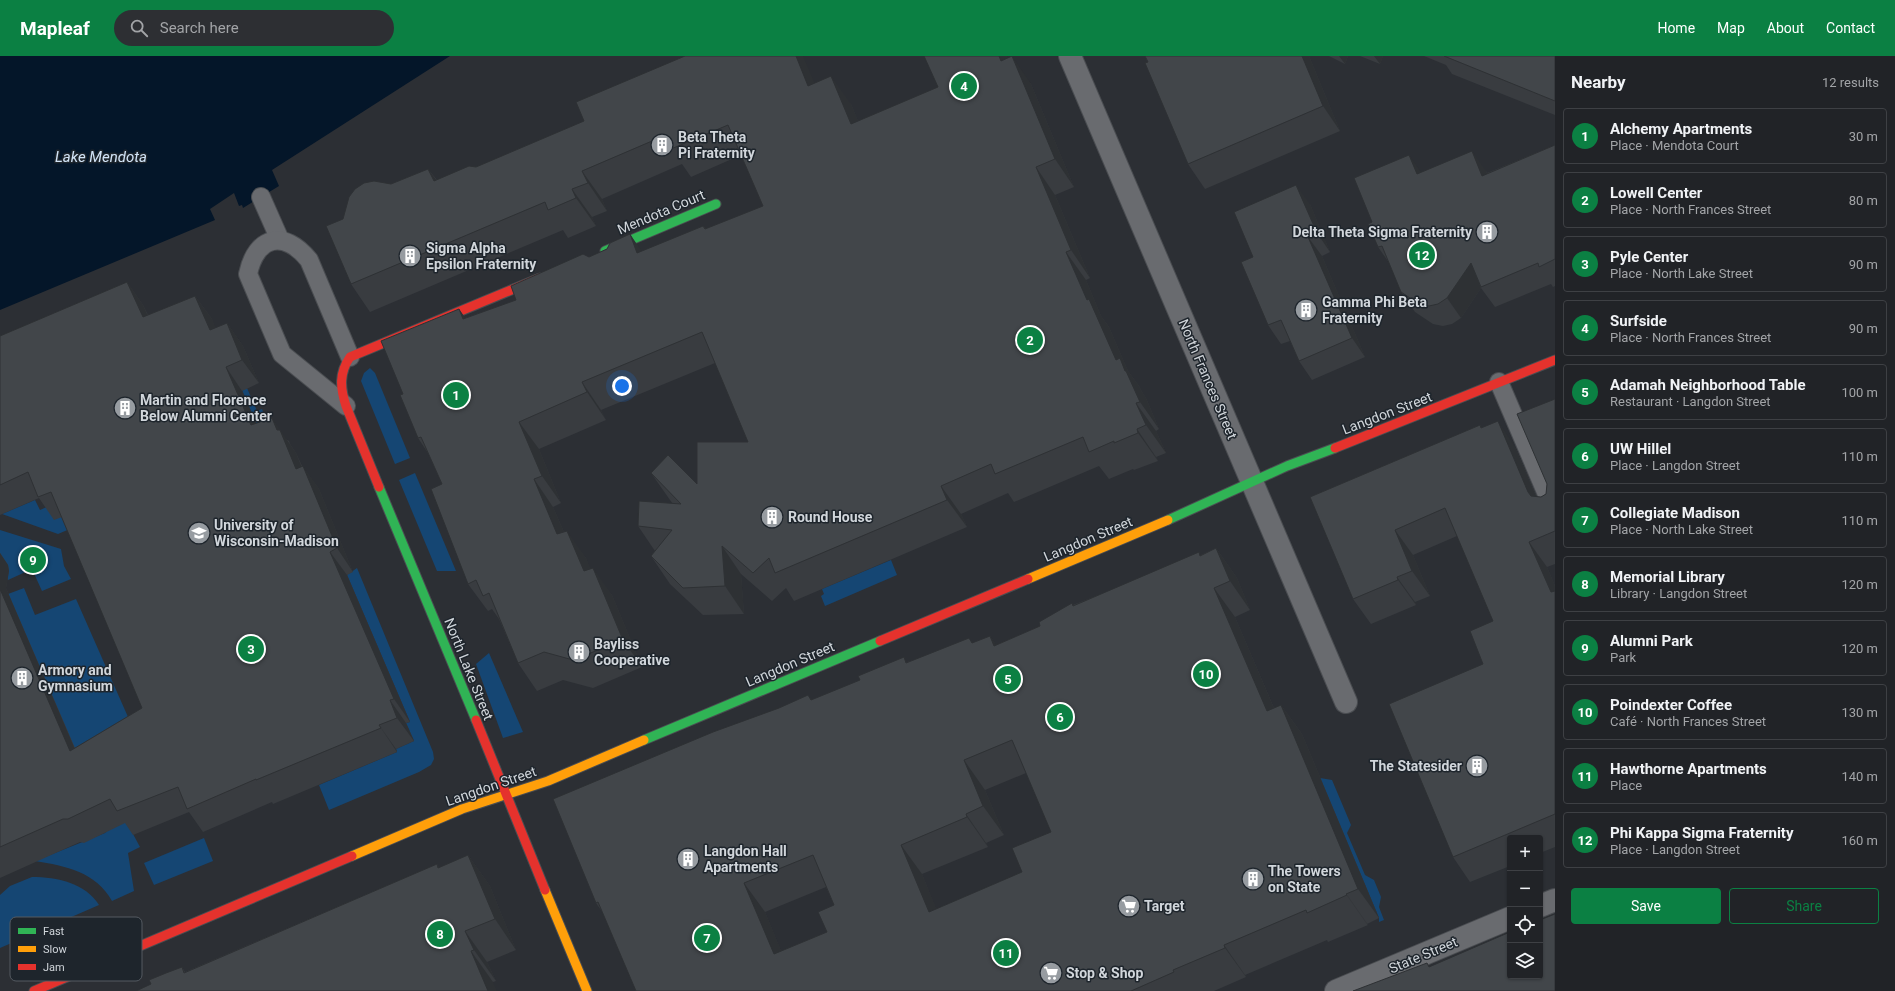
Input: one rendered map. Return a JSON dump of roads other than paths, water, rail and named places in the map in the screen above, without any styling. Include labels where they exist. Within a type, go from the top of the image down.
[{"type":"street","name":"North Frances Street","points":[[1070,56],[1346,702]]},
{"type":"street","name":"Mendota Court","points":[[596,254],[716,204]]},
{"type":"street","points":[[350,357],[552,273]]},
{"type":"street","name":"North Lake Street","points":[[350,357],[343,366],[340,378],[341,392],[346,406],[587,991]]},
{"type":"street","name":"Langdon Street","points":[[142,945],[462,809],[548,781],[1060,566],[1252,483],[1287,466],[1415,417],[1555,360]]},
{"type":"street","points":[[1543,905],[1555,900]]},
{"type":"street","name":"State Street","points":[[1336,991],[1507,919]]},
{"type":"street","name":"Langdon Street","points":[[34,991],[58,981]]},
{"type":"lane","points":[[261,197],[280,240]]},
{"type":"lane","points":[[346,406],[282,354],[248,274],[250,261],[256,251],[267,244],[280,240],[291,243],[302,251],[309,260],[350,357]]},
{"type":"lane","points":[[1500,382],[1555,513]]},
{"type":"water","name":"Lake Mendota","points":[[0,56],[450,56],[272,170],[279,186],[243,208],[242,205],[239,206],[234,193],[210,209],[215,220],[0,310]]},
{"type":"place","name":"Surfside","points":[[964,86]]},
{"type":"place","name":"Beta Theta Pi Fraternity","points":[[662,145]]},
{"type":"place","name":"Delta Theta Sigma Fraternity","points":[[1487,232]]},
{"type":"place","name":"Phi Kappa Sigma Fraternity","points":[[1422,255]]},
{"type":"place","name":"Sigma Alpha Epsilon Fraternity","points":[[410,256]]},
{"type":"place","name":"Gamma Phi Beta Fraternity","points":[[1306,310]]},
{"type":"place","name":"Lowell Center","points":[[1030,340]]},
{"type":"place","name":"Alchemy Apartments","points":[[456,395]]},
{"type":"place","name":"Martin and Florence Below Alumni Center","points":[[125,408]]},
{"type":"place","name":"Round House","points":[[772,517]]},
{"type":"place","name":"University of Wisconsin-Madison","points":[[199,533]]},
{"type":"place","name":"Alumni Park","points":[[33,560]]},
{"type":"place","name":"Pyle Center","points":[[251,649]]},
{"type":"place","name":"Bayliss Cooperative","points":[[579,652]]},
{"type":"place","name":"Poindexter Coffee","points":[[1206,674]]},
{"type":"place","name":"Armory and Gymnasium","points":[[22,678]]},
{"type":"place","name":"Adamah Neighborhood Table","points":[[1008,679]]},
{"type":"place","name":"UW Hillel","points":[[1060,717]]},
{"type":"place","name":"The Statesider","points":[[1477,766]]},
{"type":"place","name":"Langdon Hall Apartments","points":[[688,859]]},
{"type":"place","name":"The Towers on State","points":[[1253,879]]},
{"type":"place","name":"Target","points":[[1129,906]]},
{"type":"place","name":"Memorial Library","points":[[440,934]]},
{"type":"place","name":"Collegiate Madison","points":[[707,938]]},
{"type":"place","name":"Hawthorne Apartments","points":[[1006,953]]},
{"type":"place","name":"Stop & Shop","points":[[1051,973]]}]
